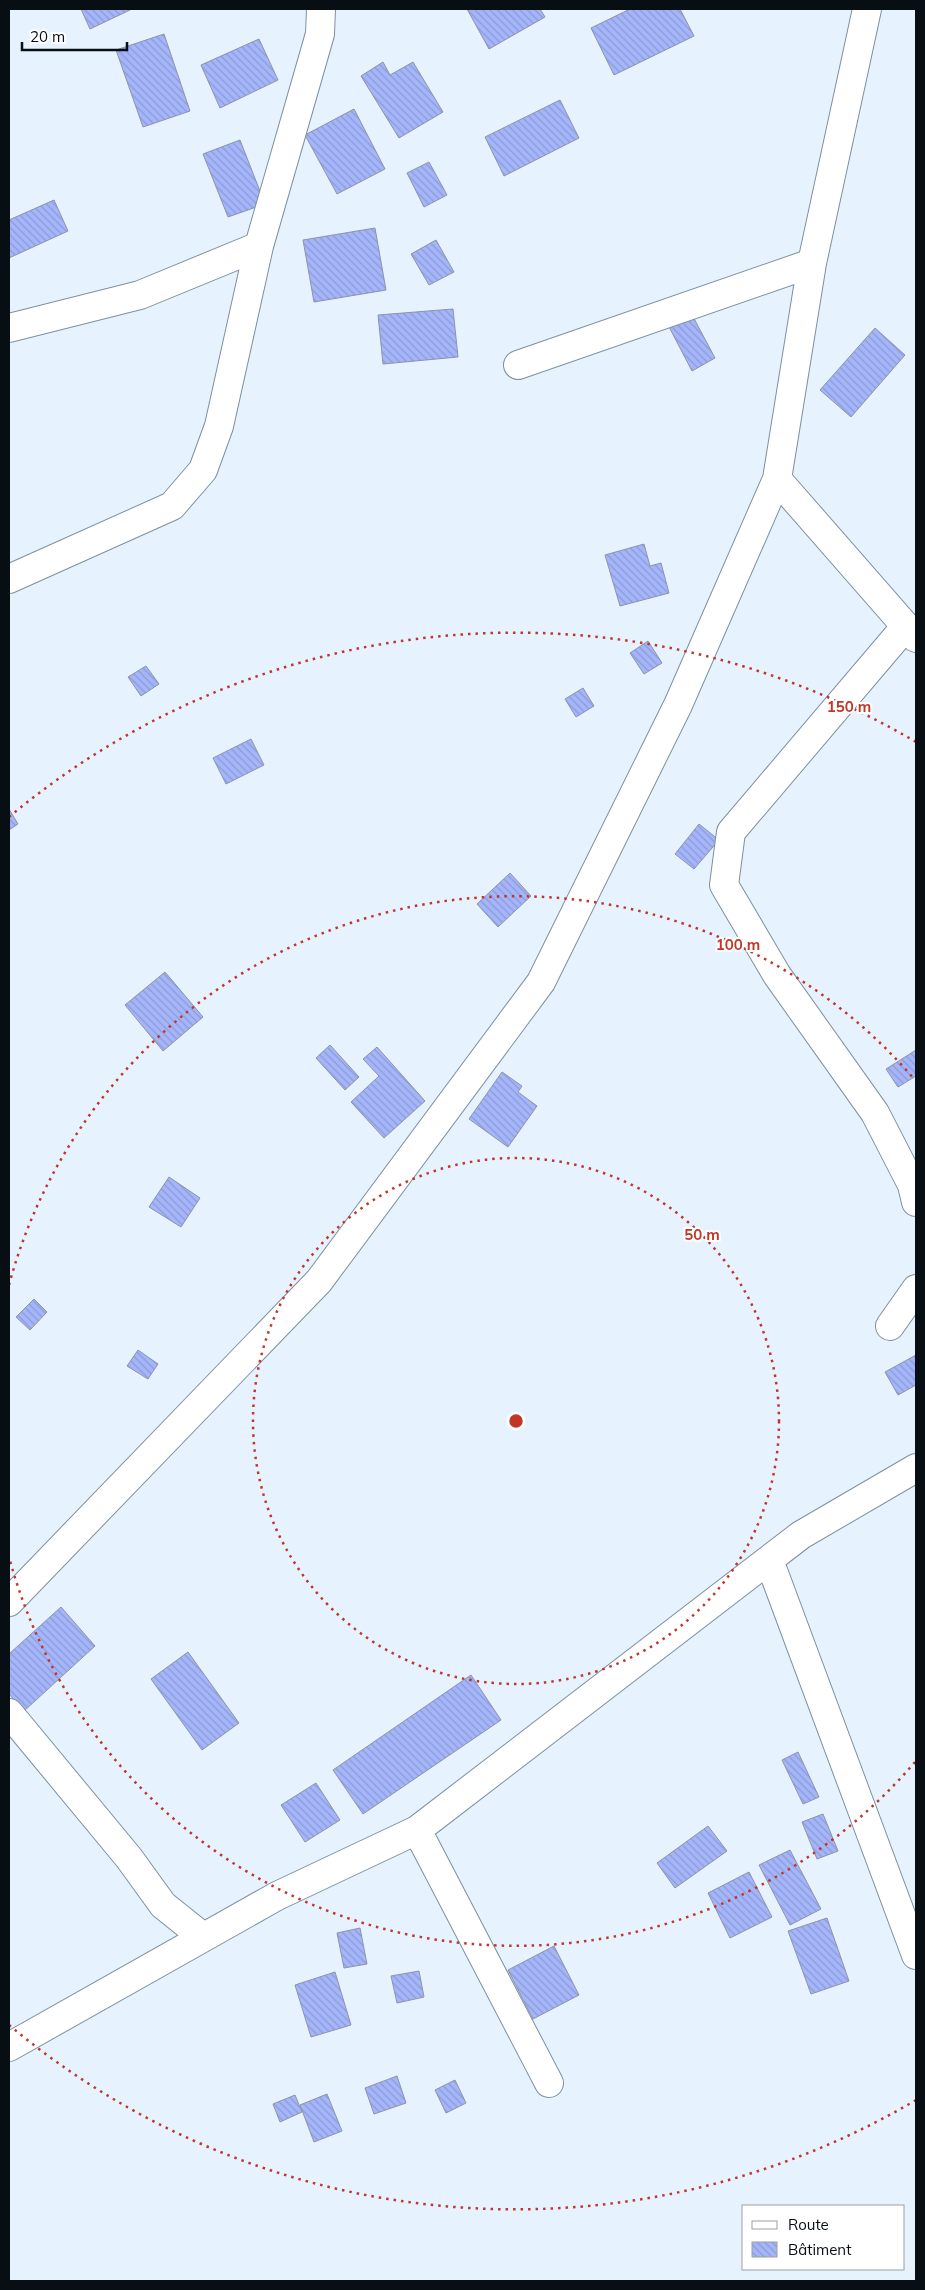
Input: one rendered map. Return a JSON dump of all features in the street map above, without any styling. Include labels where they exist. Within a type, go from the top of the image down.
[{"type":"street","points":[[9,579],[172,506],[203,470],[220,426],[260,246],[320,34],[321,9]]},
{"type":"street","points":[[9,1602],[319,1282],[541,982],[678,705],[777,478],[812,262],[867,9]]},
{"type":"street","points":[[9,328],[140,295],[260,246]]},
{"type":"street","points":[[518,365],[812,262]]},
{"type":"street","points":[[777,478],[911,632],[731,832],[724,885],[777,975],[875,1113],[912,1185],[916,1202]]},
{"type":"street","points":[[890,1326],[916,1289]]},
{"type":"street","points":[[9,2047],[277,1896],[417,1830],[801,1535],[916,1468]]},
{"type":"street","points":[[769,1560],[916,1955]]},
{"type":"street","points":[[9,1713],[129,1858],[163,1905],[203,1937]]},
{"type":"street","points":[[417,1830],[549,2083]]},
{"type":"building","points":[[81,9],[129,9],[130,10],[90,29]]},
{"type":"building","points":[[467,9],[540,9],[545,17],[489,49]]},
{"type":"building","points":[[630,9],[680,9],[694,36],[614,75],[591,28]]},
{"type":"building","points":[[164,34],[190,111],[143,127],[116,50]]},
{"type":"building","points":[[259,39],[278,80],[220,108],[201,65]]},
{"type":"building","points":[[383,62],[390,75],[413,62],[443,112],[399,138],[361,76]]},
{"type":"building","points":[[560,100],[579,138],[504,176],[485,137]]},
{"type":"building","points":[[354,109],[385,169],[337,194],[305,135]]},
{"type":"building","points":[[240,140],[265,204],[228,217],[203,154]]},
{"type":"building","points":[[429,162],[447,195],[424,207],[407,173]]},
{"type":"building","points":[[54,200],[68,231],[9,258],[9,220]]},
{"type":"building","points":[[375,228],[386,290],[314,302],[303,240]]},
{"type":"building","points":[[436,240],[454,272],[429,285],[411,254]]},
{"type":"building","points":[[453,309],[458,357],[383,364],[378,315]]},
{"type":"building","points":[[690,311],[715,358],[692,371],[667,323]]},
{"type":"building","points":[[875,328],[905,355],[851,417],[820,390]]},
{"type":"building","points":[[644,544],[650,566],[661,563],[669,593],[620,606],[605,555]]},
{"type":"building","points":[[648,641],[662,663],[644,674],[630,653]]},
{"type":"building","points":[[146,666],[159,684],[141,696],[128,677]]},
{"type":"building","points":[[583,688],[594,706],[576,717],[565,699]]},
{"type":"building","points":[[251,739],[264,765],[226,784],[213,758]]},
{"type":"building","points":[[9,809],[18,824],[9,830]]},
{"type":"building","points":[[699,824],[719,840],[694,869],[675,854]]},
{"type":"building","points":[[510,873],[531,896],[498,927],[477,904]]},
{"type":"building","points":[[165,972],[203,1017],[163,1051],[125,1005]]},
{"type":"building","points":[[330,1045],[359,1077],[345,1090],[316,1058]]},
{"type":"building","points":[[377,1047],[425,1101],[384,1138],[351,1102],[379,1076],[363,1059]]},
{"type":"building","points":[[916,1050],[916,1076],[898,1087],[886,1069]]},
{"type":"building","points":[[502,1072],[522,1086],[518,1092],[537,1106],[508,1147],[469,1119]]},
{"type":"building","points":[[169,1177],[200,1198],[181,1227],[149,1207]]},
{"type":"building","points":[[34,1299],[47,1312],[30,1330],[16,1317]]},
{"type":"building","points":[[138,1350],[158,1364],[148,1379],[127,1366]]},
{"type":"building","points":[[916,1355],[916,1385],[898,1395],[885,1372]]},
{"type":"building","points":[[61,1607],[95,1646],[24,1711],[9,1694],[9,1654]]},
{"type":"building","points":[[188,1652],[239,1723],[202,1750],[151,1679]]},
{"type":"building","points":[[471,1675],[501,1720],[363,1814],[333,1770]]},
{"type":"building","points":[[798,1752],[819,1797],[803,1804],[782,1760]]},
{"type":"building","points":[[316,1783],[340,1820],[305,1842],[281,1805]]},
{"type":"building","points":[[823,1814],[838,1851],[817,1859],[802,1822]]},
{"type":"building","points":[[708,1826],[727,1851],[675,1888],[657,1863]]},
{"type":"building","points":[[790,1850],[821,1909],[790,1925],[759,1865]]},
{"type":"building","points":[[749,1872],[772,1917],[730,1938],[708,1893]]},
{"type":"building","points":[[827,1918],[849,1981],[811,1994],[788,1931]]},
{"type":"building","points":[[360,1928],[367,1964],[344,1968],[337,1933]]},
{"type":"building","points":[[554,1946],[579,1995],[533,2019],[508,1970]]},
{"type":"building","points":[[419,1971],[424,1997],[397,2003],[391,1976]]},
{"type":"building","points":[[335,1972],[351,2025],[311,2037],[295,1985]]},
{"type":"building","points":[[397,2076],[406,2103],[374,2114],[365,2088]]},
{"type":"building","points":[[455,2080],[466,2103],[446,2113],[435,2090]]},
{"type":"building","points":[[327,2094],[342,2131],[314,2142],[300,2105]]},
{"type":"building","points":[[295,2095],[302,2112],[280,2122],[273,2104]]}]
